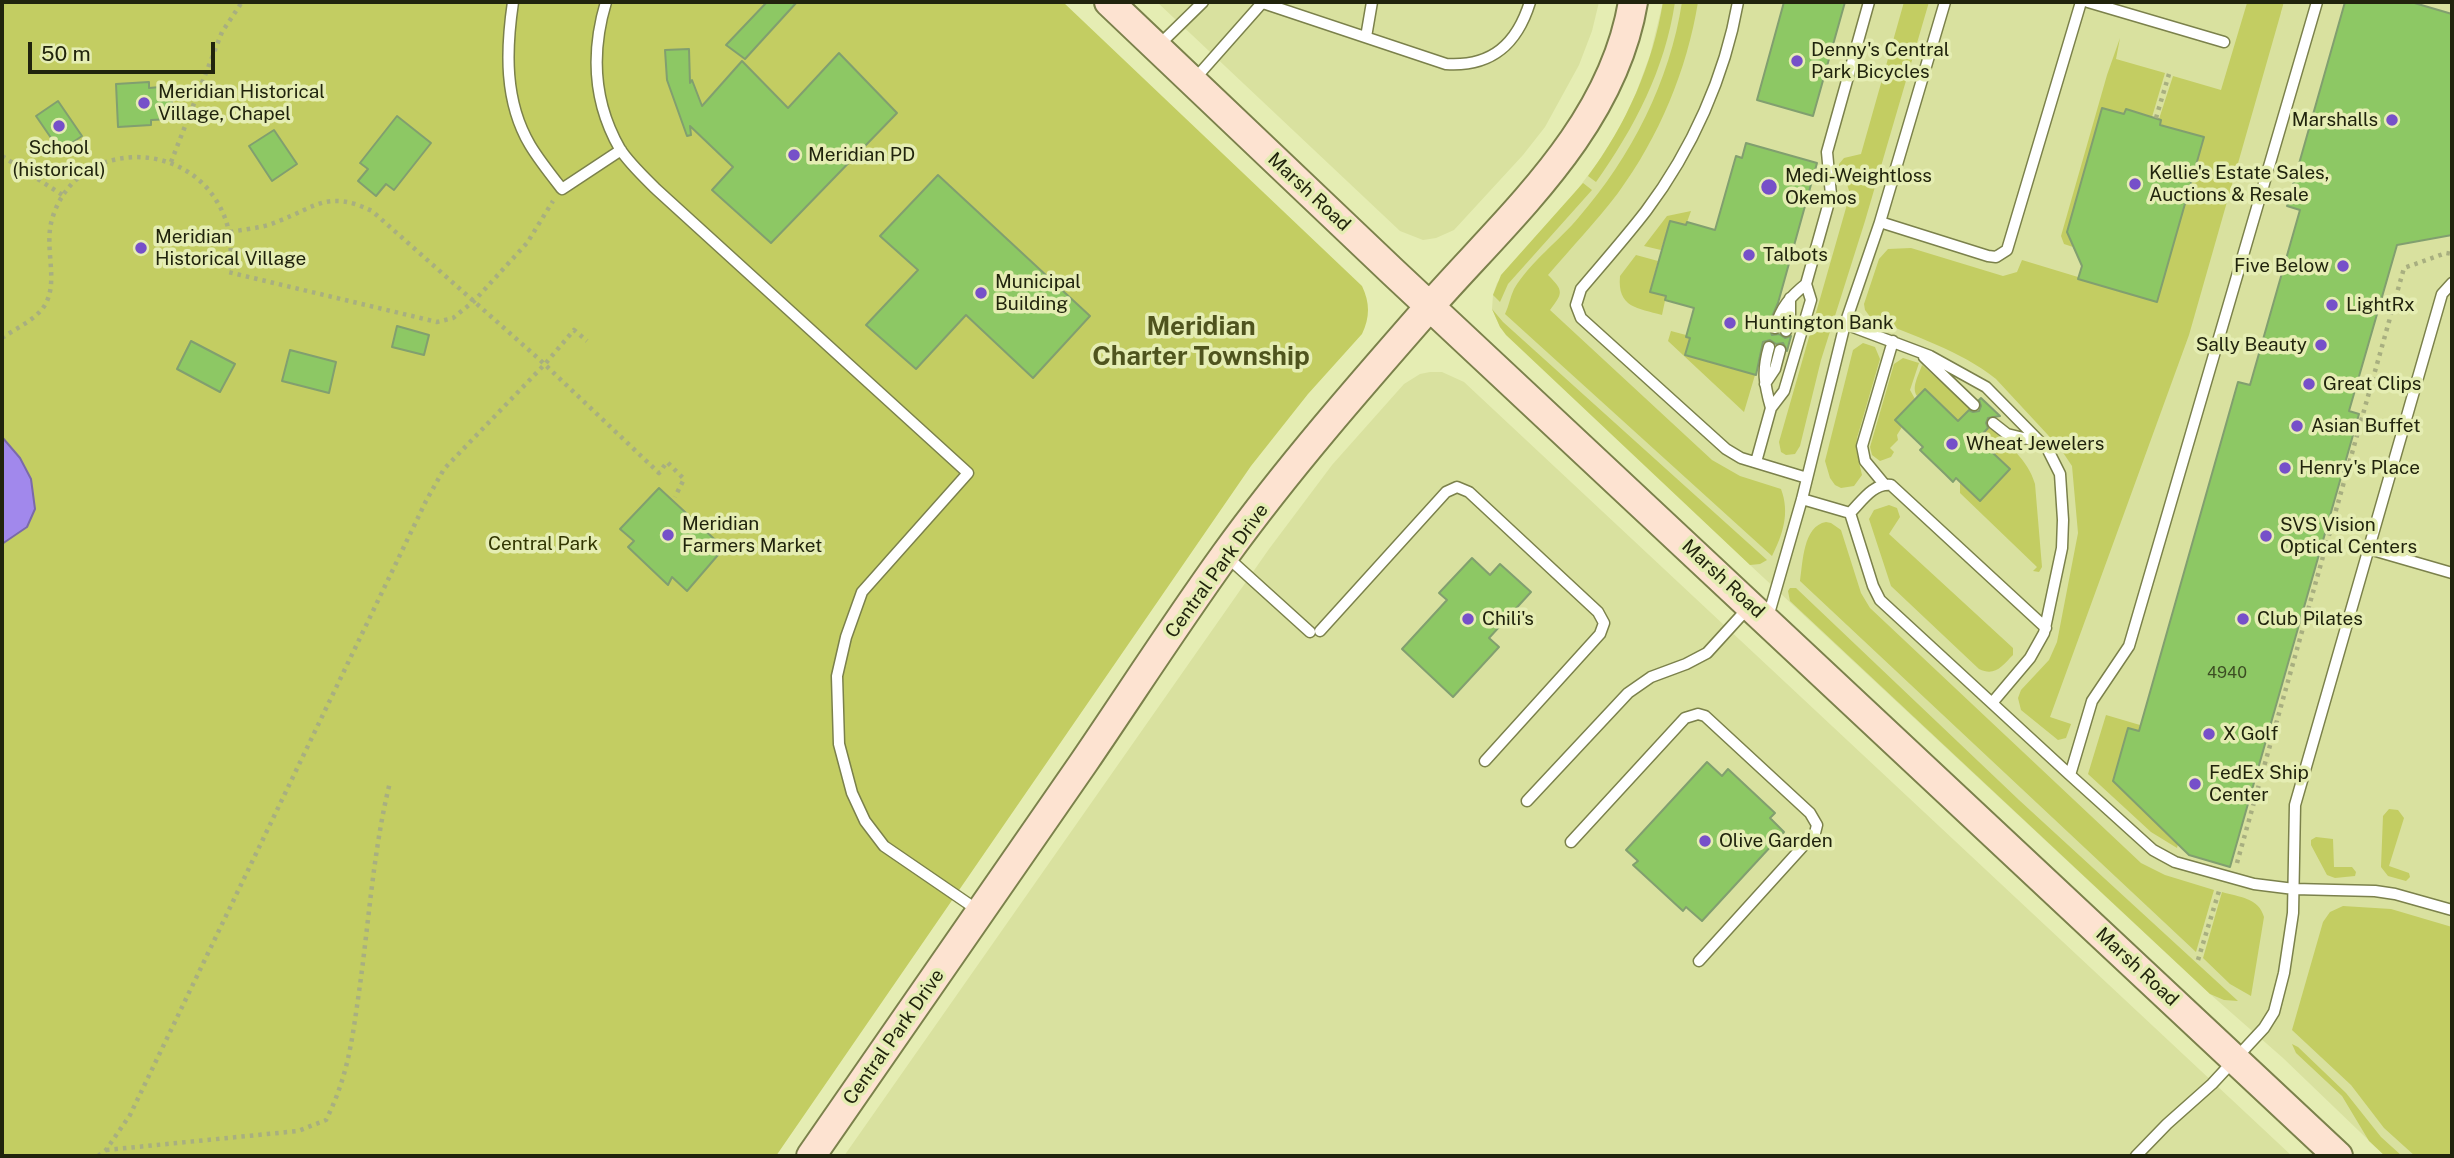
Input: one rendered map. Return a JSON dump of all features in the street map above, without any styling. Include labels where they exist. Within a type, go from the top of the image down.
[{"type":"main road","name":"Marsh Road","points":[[1109,2],[2338,1156]]},
{"type":"main road","name":"Central Park Drive","points":[[811,1156],[1225,555],[1302,455],[1430,306],[1550,173],[1573,143],[1594,111],[1610,77],[1633,2]]},
{"type":"lane","points":[[513,2],[507,43],[511,99],[529,143],[562,189],[621,150]]},
{"type":"lane","points":[[606,2],[598,27],[595,67],[602,110],[621,150],[656,190],[968,473],[862,592],[846,637],[837,676],[839,744],[852,793],[865,821],[884,846],[980,912]]},
{"type":"lane","points":[[1157,47],[1203,2]]},
{"type":"lane","points":[[1193,82],[1261,2],[1446,64],[1470,64],[1492,56],[1513,38],[1521,27],[1530,2]]},
{"type":"lane","points":[[1366,37],[1372,2]]},
{"type":"lane","points":[[1738,2],[1717,79],[1687,145],[1646,211],[1581,289],[1576,305],[1581,318],[1726,449],[1756,462],[1807,478]]},
{"type":"lane","points":[[1756,462],[1771,408],[1784,391],[1811,300],[1806,284],[1831,195],[1826,159],[1828,144],[1870,2]]},
{"type":"lane","points":[[1527,801],[1628,693],[1651,677],[1707,653],[1759,612],[1802,499],[1846,324],[1880,222],[1945,2]]},
{"type":"lane","points":[[1880,222],[1988,256],[1996,257],[2007,250],[2081,2]]},
{"type":"lane","points":[[2088,2],[2224,42]]},
{"type":"lane","points":[[2070,775],[2092,701],[2129,646],[2317,2]]},
{"type":"lane","points":[[2136,1156],[2166,1124],[2203,1094],[2264,1028],[2274,1012],[2288,953],[2294,889],[2295,805],[2442,294],[2452,283]]},
{"type":"lane","points":[[1780,329],[1790,314],[1790,298],[1806,284]]},
{"type":"lane","points":[[1846,324],[1919,352],[1959,370],[1986,387],[2040,442],[2054,460],[2060,474],[2062,548],[2046,628],[2036,650],[1992,703]]},
{"type":"lane","points":[[1884,484],[1865,461],[1863,446],[1893,341]]},
{"type":"lane","points":[[1769,347],[1764,366],[1771,408]]},
{"type":"lane","points":[[1765,384],[1774,369],[1780,350]]},
{"type":"lane","points":[[1919,352],[1974,405]]},
{"type":"lane","points":[[1993,423],[2007,434],[2040,442]]},
{"type":"lane","points":[[1850,513],[1874,489],[1884,484],[1898,489],[2046,628]]},
{"type":"lane","points":[[1225,555],[1315,631],[1446,492],[1457,487],[1469,492],[1598,612],[1604,623],[1600,634],[1485,761]]},
{"type":"lane","points":[[1802,499],[1850,513]]},
{"type":"lane","points":[[1850,513],[1880,600],[2153,850],[2175,862],[2254,884],[2294,889],[2375,891],[2452,910]]},
{"type":"lane","points":[[2369,549],[2452,573]]},
{"type":"lane","points":[[1572,842],[1690,715],[1705,716],[1810,813],[1817,825],[1815,833],[1699,961]]},
{"type":"path","points":[[171,162],[222,32],[242,2]]},
{"type":"path","points":[[2156,118],[2169,74]]},
{"type":"path","points":[[2,156],[51,185],[64,196]]},
{"type":"path","points":[[2,338],[34,316],[48,299],[51,284],[48,248],[57,206],[82,176],[111,160],[144,156],[171,162],[201,180],[221,207],[230,232],[228,272],[438,322],[453,318],[474,300],[527,243],[562,189]]},
{"type":"path","points":[[230,232],[277,222],[311,205],[345,200],[372,211],[539,359],[659,472],[667,462],[684,479],[676,498]]},
{"type":"path","points":[[2198,960],[2218,893],[2240,859],[2403,268],[2446,253],[2452,254]]},
{"type":"path","points":[[98,1156],[106,1150],[130,1115],[426,501],[444,469],[545,365],[575,330],[587,341]]},
{"type":"path","points":[[106,1150],[298,1131],[326,1121],[340,1093],[350,1059],[380,822],[390,782]]},
{"type":"shaded area","points":[[1157,2],[1599,2],[1592,31],[1579,65],[1545,127],[1454,230],[1423,240],[1400,231]]},
{"type":"shaded area","points":[[1663,2],[2243,2],[2281,13],[2284,2],[2452,2],[2452,1156],[2385,1156],[2283,1058],[2210,994],[1750,565],[1500,327],[1492,309],[1497,283],[1574,194],[1620,127],[1650,55]]},
{"type":"shaded area","points":[[1442,372],[1464,382],[2292,1156],[844,1156],[1269,549],[1332,465],[1404,384],[1420,374]]},
{"type":"shaded area","points":[[2,437],[20,458],[31,479],[35,509],[27,527],[2,544]]},
{"type":"green space","name":"Central Park","points":[[2,2],[1063,2],[1362,286],[1368,304],[1366,322],[1362,334],[1308,394],[1251,466],[776,1156],[2,1156]]},
{"type":"green space","points":[[1663,2],[1675,2],[1656,74],[1635,119],[1596,182],[1588,176],[1614,136],[1636,93],[1652,48]]},
{"type":"green space","points":[[1682,2],[1698,2],[1687,53],[1669,102],[1633,172],[1592,225],[1548,275],[1560,292],[1550,310],[1712,460],[1740,476],[1781,489],[1785,506],[1784,523],[1772,556],[1505,314],[1521,279],[1598,194],[1646,117],[1668,60]]},
{"type":"green space","points":[[1904,2],[1929,2],[1821,360],[1800,446],[1795,454],[1786,455],[1781,452],[1779,442],[1850,194],[1847,184],[1839,175],[1839,164],[1844,158],[1861,154]]},
{"type":"green space","points":[[2243,2],[2284,2],[2189,335],[2050,717],[2071,724],[2066,738],[2058,740],[2021,710],[2018,698],[2021,690],[2049,660],[2057,642],[2078,533],[2072,466],[2060,448],[1996,379],[1952,352],[1871,318],[1864,304],[1879,259],[1888,249],[1911,248],[2003,276],[2017,272],[2022,260],[2157,301],[2204,138],[2160,125],[2159,119],[2173,76],[2221,90],[2247,3]]},
{"type":"green space","points":[[2120,38],[2116,59],[2165,73],[2152,117],[2126,110],[2124,114],[2102,108],[2067,231],[2073,247],[2064,244],[2061,236]]},
{"type":"green space","points":[[1583,183],[1592,190],[1508,284],[1500,302],[1493,295],[1501,275]]},
{"type":"green space","points":[[1691,211],[1686,225],[1670,221],[1661,250],[1644,246],[1667,216]]},
{"type":"green space","points":[[1636,255],[1658,261],[1650,291],[1666,296],[1662,315],[1631,305],[1622,295],[1620,276]]},
{"type":"green space","points":[[1492,309],[1503,322],[1767,560],[1750,565],[1506,335]]},
{"type":"green space","points":[[1671,331],[1690,338],[1685,354],[1755,375],[1744,412],[1668,341]]},
{"type":"green space","points":[[1863,343],[1875,347],[1880,359],[1857,438],[1856,449],[1862,475],[1854,486],[1841,488],[1830,478],[1825,461],[1853,350]]},
{"type":"green space","points":[[1903,358],[1919,363],[1910,390],[1915,399],[1895,420],[1902,427],[1897,435],[1898,440],[1890,448],[1894,452],[1891,457],[1880,461],[1872,455],[1870,447],[1894,364]]},
{"type":"green space","points":[[1922,365],[1970,408],[1958,421],[1926,389],[1917,396],[1915,385]]},
{"type":"green space","points":[[1989,427],[2022,459],[2032,475],[2042,567],[2039,572],[2033,571],[2037,567],[1960,493],[1960,482],[1980,501],[2010,470],[1978,439]]},
{"type":"green space","points":[[1889,505],[1897,508],[1900,517],[1889,534],[2013,648],[2013,655],[1998,669],[1990,672],[1979,669],[1891,586],[1869,519],[1874,510]]},
{"type":"green space","points":[[1826,522],[1841,530],[1861,593],[1870,608],[2141,863],[2165,875],[2214,890],[2196,952],[1800,581],[1808,537],[1818,525]]},
{"type":"green space","points":[[1790,588],[1796,588],[2019,800],[2238,1001],[2224,1000],[2210,994],[1790,601]]},
{"type":"green space","points":[[2106,715],[2140,725],[2139,731],[2128,728],[2113,781],[2178,844],[2177,848],[2151,832],[2088,774]]},
{"type":"green space","points":[[2389,809],[2398,810],[2404,818],[2389,866],[2409,873],[2410,877],[2406,881],[2388,876],[2381,867],[2383,816]]},
{"type":"green space","points":[[2316,837],[2333,839],[2334,867],[2352,867],[2356,872],[2355,876],[2335,878],[2327,875],[2311,845],[2311,840]]},
{"type":"green space","points":[[2222,892],[2253,902],[2264,917],[2251,996],[2230,984],[2203,958]]},
{"type":"green space","points":[[2343,906],[2391,909],[2452,927],[2452,1156],[2415,1156],[2384,1128],[2351,1085],[2292,1030],[2323,922],[2330,912]]},
{"type":"green space","points":[[2292,1044],[2346,1093],[2381,1137],[2402,1156],[2385,1156],[2369,1141],[2342,1096],[2296,1053]]},
{"type":"building","points":[[767,2],[797,2],[745,59],[726,45]]},
{"type":"building","points":[[1784,2],[1845,2],[1813,116],[1757,100]]},
{"type":"building","points":[[2345,2],[2411,2],[2452,14],[2452,235],[2397,245],[2349,411],[2359,414],[2230,867],[2189,855],[2113,781],[2128,728],[2139,731],[2238,382],[2250,385],[2300,210],[2287,206]]},
{"type":"building","points":[[689,49],[690,83],[692,80],[702,106],[742,61],[788,108],[839,53],[897,113],[771,243],[712,190],[733,167],[690,126],[691,135],[687,136],[667,80],[665,50]]},
{"type":"building","name":"Meridian Historical Village, Chapel","points":[[149,82],[149,88],[171,86],[173,119],[151,120],[151,125],[118,127],[116,84]]},
{"type":"building","name":"School (historical)","points":[[58,101],[82,136],[60,151],[36,116]]},
{"type":"building","name":"Kellie's Estate Sales, Auctions & Resale","points":[[2102,108],[2124,114],[2126,109],[2161,120],[2160,125],[2204,137],[2157,302],[2078,279],[2082,266],[2067,232]]},
{"type":"building","points":[[397,116],[431,143],[394,190],[386,184],[376,196],[358,181],[368,169],[360,163]]},
{"type":"building","points":[[274,130],[297,164],[272,181],[249,146]]},
{"type":"building","points":[[1746,143],[1817,163],[1778,303],[1768,326],[1772,335],[1779,334],[1785,338],[1791,336],[1787,351],[1783,343],[1776,344],[1770,340],[1763,342],[1756,375],[1685,355],[1690,338],[1686,337],[1694,308],[1665,300],[1666,296],[1650,292],[1670,221],[1686,225],[1687,222],[1715,230],[1736,156],[1742,158]]},
{"type":"building","name":"Municipal Building","points":[[938,175],[1090,316],[1033,378],[966,315],[916,369],[866,325],[918,270],[880,236]]},
{"type":"building","points":[[397,326],[429,335],[424,355],[392,347]]},
{"type":"building","points":[[191,341],[235,364],[220,392],[177,369]]},
{"type":"building","points":[[290,350],[336,362],[329,393],[282,381]]},
{"type":"building","name":"Wheat Jewelers","points":[[1925,389],[1958,421],[1969,410],[1979,411],[1981,398],[2000,416],[1988,418],[1988,428],[1978,439],[2010,469],[1980,501],[1956,478],[1953,482],[1920,450],[1923,447],[1895,420]]},
{"type":"building","name":"Meridian Farmers Market","points":[[659,488],[724,548],[687,591],[672,577],[668,585],[628,547],[634,541],[620,529]]},
{"type":"building","name":"Chili's","points":[[1472,558],[1490,575],[1500,564],[1531,592],[1489,638],[1499,647],[1453,697],[1402,649],[1447,600],[1439,593]]},
{"type":"building","name":"Olive Garden","points":[[1707,762],[1722,776],[1728,769],[1775,813],[1770,818],[1784,832],[1702,921],[1686,907],[1683,911],[1633,865],[1638,861],[1626,850]]},
{"type":"place","name":"Denny's Central Park Bicycles","points":[[1797,61]]},
{"type":"place","name":"Meridian Historical Village, Chapel","points":[[144,103]]},
{"type":"place","name":"Marshalls","points":[[2392,120]]},
{"type":"place","name":"School (historical)","points":[[59,126]]},
{"type":"place","name":"Meridian PD","points":[[794,155]]},
{"type":"place","name":"Kellie's Estate Sales, Auctions & Resale","points":[[2135,184]]},
{"type":"place","name":"Medi-Weightloss Okemos","points":[[1769,187]]},
{"type":"place","name":"Meridian Historical Village","points":[[141,248]]},
{"type":"place","name":"Talbots","points":[[1749,255]]},
{"type":"place","name":"Five Below","points":[[2343,266]]},
{"type":"place","name":"Municipal Building","points":[[981,293]]},
{"type":"place","name":"LightRx","points":[[2332,305]]},
{"type":"place","name":"Huntington Bank","points":[[1730,323]]},
{"type":"place","name":"Sally Beauty","points":[[2321,345]]},
{"type":"place","name":"Great Clips","points":[[2309,384]]},
{"type":"place","name":"Asian Buffet","points":[[2297,426]]},
{"type":"place","name":"Wheat Jewelers","points":[[1952,444]]},
{"type":"place","name":"Henry's Place","points":[[2285,468]]},
{"type":"place","name":"Meridian Farmers Market","points":[[668,535]]},
{"type":"place","name":"SVS Vision Optical Centers","points":[[2266,536]]},
{"type":"place","name":"Chili's","points":[[1468,619]]},
{"type":"place","name":"Club Pilates","points":[[2243,619]]},
{"type":"place","name":"X Golf","points":[[2209,734]]},
{"type":"place","name":"FedEx Ship Center","points":[[2195,784]]},
{"type":"place","name":"Olive Garden","points":[[1705,841]]},
{"type":"district","name":"Meridian Charter Township","points":[[1201,342]]}]
